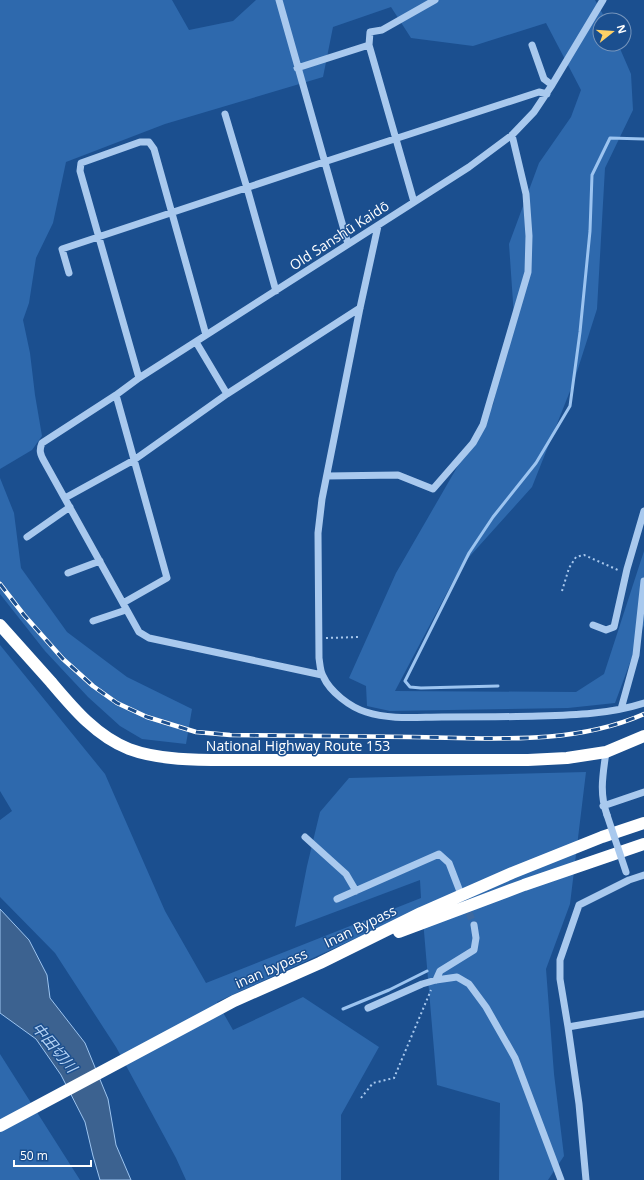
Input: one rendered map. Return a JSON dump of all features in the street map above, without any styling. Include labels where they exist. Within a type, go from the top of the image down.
[{"type":"highway","name":"National Highway Route 153","points":[[0,625],[79,714],[95,729],[129,749],[149,754],[190,760],[528,760],[567,758],[606,752],[644,736]]},
{"type":"highway","name":"Inan Bypass","points":[[320,962],[421,913],[512,873],[602,837],[644,823]]},
{"type":"highway","name":"Inan Bypass","points":[[320,962],[524,885],[644,844]]},
{"type":"highway","name":"inan bypass","points":[[234,1001],[320,962]]},
{"type":"highway","name":"Inan Bypass","points":[[0,1126],[234,1001]]},
{"type":"street","points":[[279,0],[348,244]]},
{"type":"street","points":[[414,202],[369,46],[370,32],[382,30],[435,0]]},
{"type":"street","name":"Old Sanshū Kaidō","points":[[65,498],[40,454],[42,443],[116,396],[139,378],[469,167],[512,135],[534,112],[547,94],[603,0]]},
{"type":"street","points":[[532,45],[544,78],[552,85]]},
{"type":"street","points":[[297,68],[369,46]]},
{"type":"street","points":[[69,273],[62,249],[539,92],[547,94]]},
{"type":"street","points":[[225,114],[276,291]]},
{"type":"street","points":[[327,476],[398,475],[433,489],[473,443],[483,425],[528,272],[529,236],[526,194],[512,135]]},
{"type":"street","points":[[139,378],[80,171],[81,163],[140,142],[149,142],[154,149],[206,335]]},
{"type":"street","points":[[378,226],[360,308],[327,476],[318,533],[319,658],[322,675],[335,692],[350,705],[366,712],[385,717],[577,715],[621,710],[644,703]]},
{"type":"street","points":[[322,675],[149,638],[139,632],[65,498],[134,460],[227,394],[360,308]]},
{"type":"street","points":[[196,342],[227,394]]},
{"type":"street","points":[[93,621],[125,606],[167,578],[116,396]]},
{"type":"street","points":[[27,537],[70,508]]},
{"type":"street","points":[[593,625],[606,630],[614,627],[626,574],[644,511]]},
{"type":"street","points":[[68,573],[100,561]]},
{"type":"street","points":[[621,710],[636,654],[644,581]]},
{"type":"street","points":[[606,752],[602,793],[603,806],[629,880]]},
{"type":"street","points":[[603,806],[644,792]]},
{"type":"street","points":[[305,837],[346,874],[356,891]]},
{"type":"street","points":[[337,899],[439,854],[448,863],[459,889]]},
{"type":"street","points":[[586,1180],[579,1104],[560,979],[560,960],[579,905],[629,880],[644,875]]},
{"type":"street","points":[[436,980],[440,971],[474,950],[476,938],[474,925]]},
{"type":"street","points":[[368,1008],[422,984],[436,980],[457,977],[469,984],[486,1007],[515,1058],[561,1180]]},
{"type":"street","points":[[568,1027],[644,1014]]},
{"type":"path","points":[[562,591],[569,568],[576,557],[584,555],[626,574]]},
{"type":"path","points":[[319,638],[359,637]]},
{"type":"path","points":[[361,1098],[373,1083],[394,1078],[436,980]]},
{"type":"shaded area","points":[[0,0],[172,0],[189,30],[233,21],[256,0],[595,0],[602,12],[592,12],[592,52],[621,52],[631,74],[633,110],[605,168],[597,309],[574,381],[532,487],[461,566],[395,691],[576,692],[604,674],[644,551],[644,625],[615,703],[568,708],[390,711],[367,706],[366,686],[349,678],[396,573],[493,405],[514,317],[509,244],[539,163],[571,117],[581,90],[546,23],[473,46],[411,38],[391,7],[333,27],[323,77],[165,124],[66,162],[53,223],[36,258],[29,303],[23,320],[30,353],[42,436],[32,450],[0,469]]},
{"type":"shaded area","points":[[0,478],[14,513],[21,568],[67,632],[127,677],[192,709],[186,744],[142,739],[120,726],[88,697],[45,651],[0,594]]},
{"type":"shaded area","points":[[0,645],[105,774],[165,911],[206,983],[421,898],[420,880],[295,927],[307,866],[320,812],[349,778],[586,772],[570,904],[546,969],[554,1074],[564,1156],[548,1180],[499,1180],[500,1103],[437,1085],[422,908],[217,1002],[233,1030],[303,997],[379,1047],[341,1115],[341,1180],[186,1180],[176,1158],[116,1047],[55,953],[0,897],[0,820],[12,811],[0,791]]},
{"type":"shaded area","points":[[0,1054],[80,1180],[0,1180]]},
{"type":"water","name":"中田切川","points":[[0,909],[29,940],[47,975],[50,998],[85,1043],[108,1099],[116,1145],[131,1180],[100,1180],[85,1122],[61,1075],[36,1039],[0,1013]]},
{"type":"waterway","points":[[498,686],[421,688],[410,687],[405,681],[469,553],[493,517],[536,463],[570,406],[580,332],[590,231],[592,175],[610,138],[644,139]]},
{"type":"waterway","points":[[343,1009],[389,990],[427,971]]},
{"type":"tunnel","points":[[465,903],[474,925]]},
{"type":"railway","points":[[0,584],[24,615],[63,659],[93,686],[117,703],[147,717],[196,732],[230,735],[500,739],[529,738],[559,736],[588,731],[616,724],[644,714]]}]
